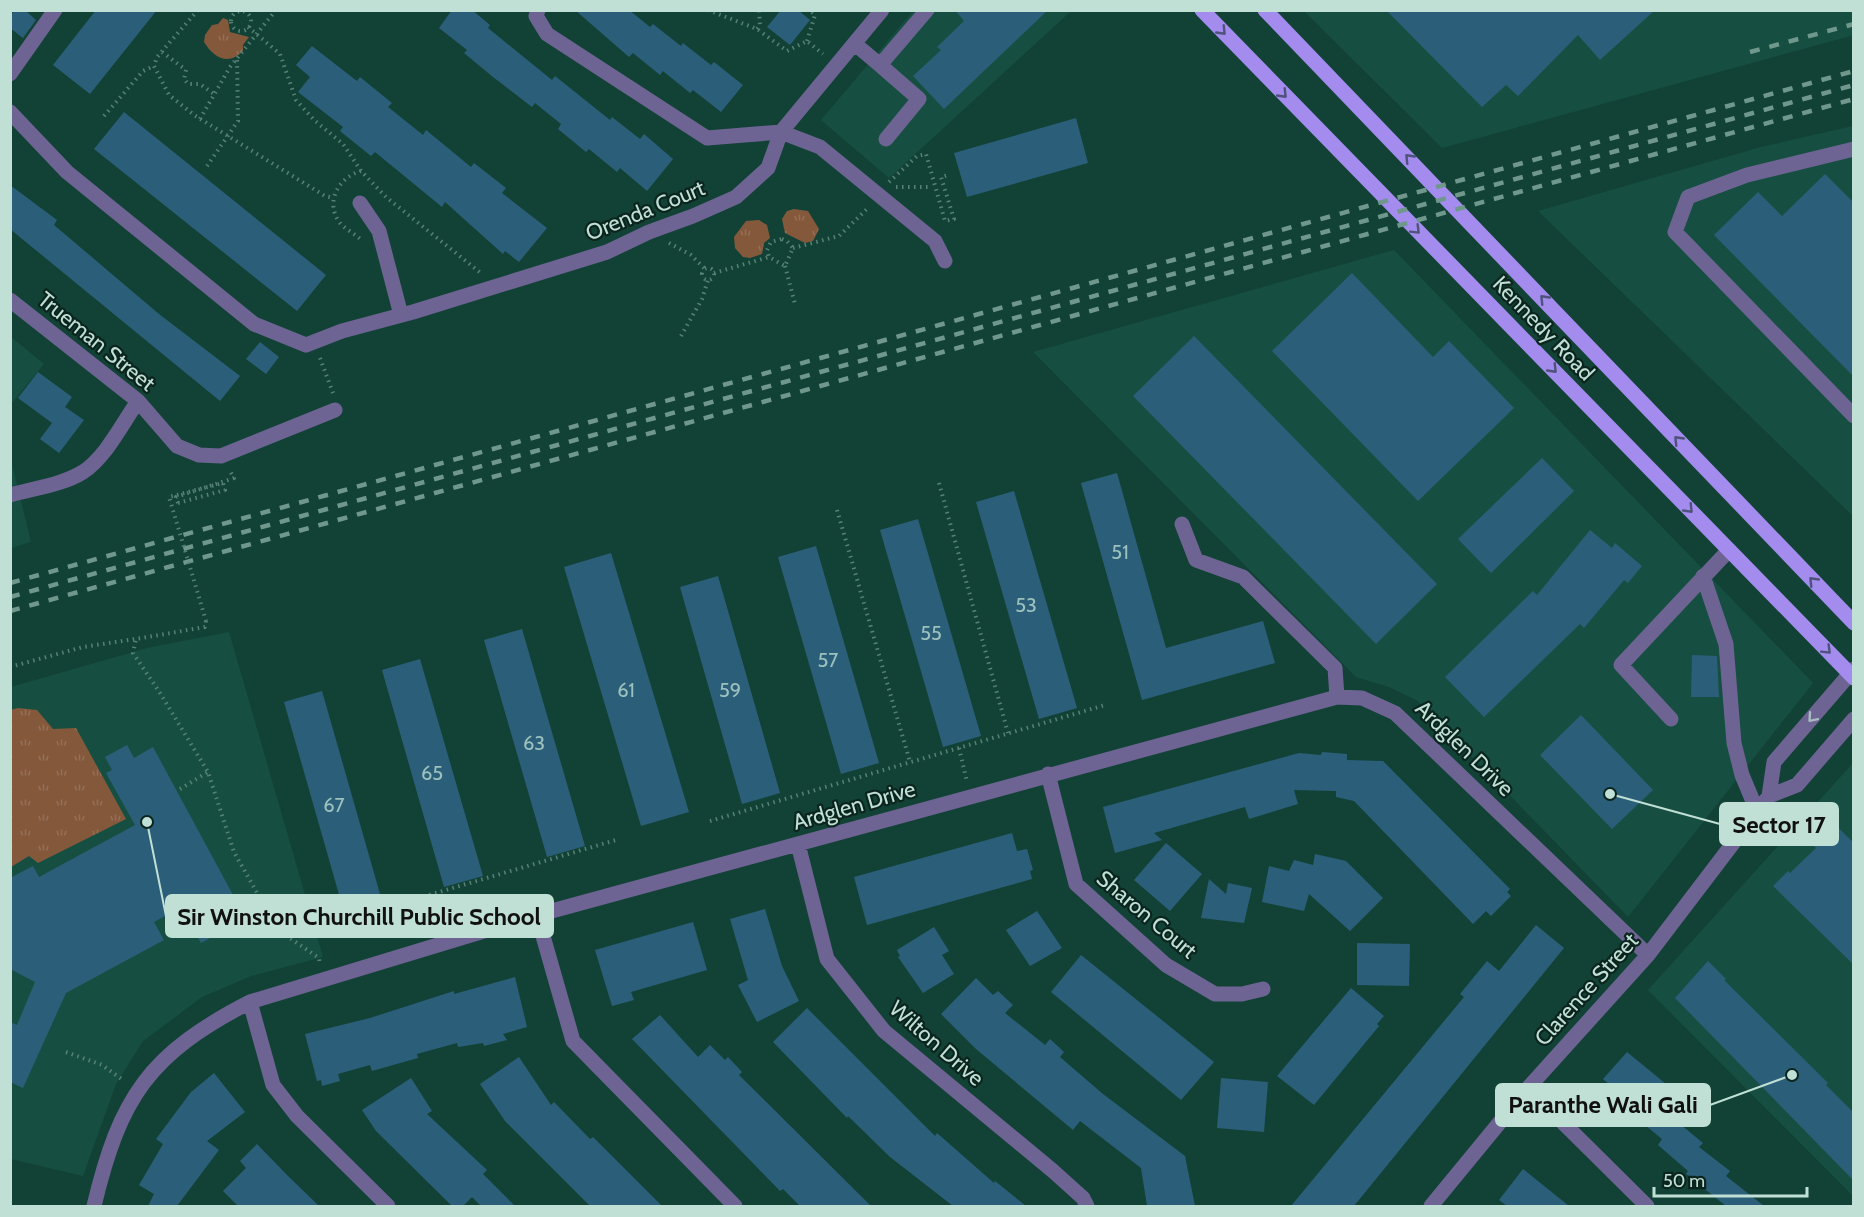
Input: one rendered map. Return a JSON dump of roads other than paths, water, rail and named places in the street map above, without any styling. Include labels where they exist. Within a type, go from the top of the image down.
[{"type":"main road","name":"Kennedy Road","points":[[1202,10],[1852,673]]},
{"type":"main road","name":"Kennedy Road","points":[[1265,10],[1854,623]]},
{"type":"street","points":[[10,74],[55,10]]},
{"type":"street","points":[[538,10],[536,16],[547,34],[707,138],[781,132],[820,147],[935,241],[945,261]]},
{"type":"street","name":"Orenda Court","points":[[10,112],[67,172],[254,324],[306,345],[342,331],[607,252],[649,232],[736,197],[768,168],[781,132],[882,10]]},
{"type":"street","points":[[880,65],[927,10]]},
{"type":"street","points":[[855,44],[919,99],[886,139]]},
{"type":"street","points":[[1854,149],[1747,175],[1688,197],[1676,232],[1854,416]]},
{"type":"street","points":[[360,203],[379,231],[401,315]]},
{"type":"street","name":"Trueman Street","points":[[10,300],[138,401],[177,446],[198,455],[221,456],[337,404]]},
{"type":"street","points":[[10,495],[64,480],[82,472],[95,461],[138,401]]},
{"type":"street","points":[[1182,524],[1196,560],[1243,577],[1335,668],[1336,697]]},
{"type":"street","points":[[1671,719],[1621,665],[1729,550]]},
{"type":"street","points":[[1703,576],[1726,644],[1734,743],[1742,775],[1757,811]]},
{"type":"street","points":[[1769,796],[1774,762],[1852,673]]},
{"type":"street","name":"Ardglen Drive","points":[[94,1206],[111,1145],[123,1114],[147,1076],[179,1045],[214,1021],[250,1002],[537,915],[1336,697],[1362,698],[1395,713],[1648,955]]},
{"type":"street","name":"Clarence Street","points":[[1431,1206],[1528,1088],[1648,955],[1769,796],[1797,785],[1854,718]]},
{"type":"street","name":"Sharon Court","points":[[1048,774],[1076,884],[1166,965],[1215,994],[1242,994],[1263,989]]},
{"type":"street","name":"Wilton Drive","points":[[798,844],[827,959],[884,1030],[1053,1171],[1083,1198],[1087,1206]]},
{"type":"street","points":[[537,915],[573,1041],[735,1206]]},
{"type":"street","points":[[250,1002],[273,1085],[297,1116],[388,1206]]},
{"type":"street","points":[[1528,1088],[1647,1206]]},
{"type":"railway","points":[[1750,52],[1854,24]]},
{"type":"railway","points":[[10,583],[1854,71]]},
{"type":"railway","points":[[10,597],[1854,85]]},
{"type":"railway","points":[[10,611],[1854,99]]},
{"type":"place","name":"Sector 17","points":[[1610,794]]},
{"type":"place","name":"Sir Winston Churchill Public School","points":[[147,822]]},
{"type":"place","name":"Paranthe Wali Gali","points":[[1792,1075]]}]
